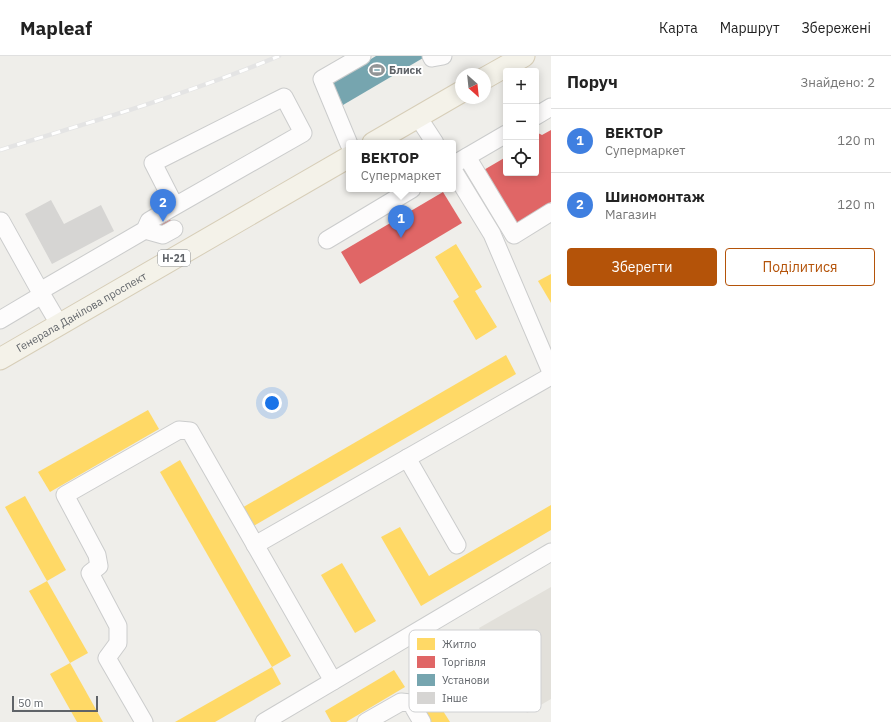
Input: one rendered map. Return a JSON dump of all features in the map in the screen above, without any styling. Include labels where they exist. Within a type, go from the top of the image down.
[{"type":"main road","points":[[491,74],[516,58]]},
{"type":"main road","points":[[378,140],[455,95]]},
{"type":"main road","name":"Генерала Данілова проспект","points":[[0,359],[346,159]]},
{"type":"lane","points":[[347,140],[322,79],[362,56]]},
{"type":"lane","points":[[431,56],[432,58],[442,56]]},
{"type":"lane","points":[[0,320],[41,293],[145,230],[149,221],[303,133],[284,97],[153,163],[175,206]]},
{"type":"lane","points":[[539,114],[551,107]]},
{"type":"lane","points":[[418,117],[433,140]]},
{"type":"lane","points":[[503,136],[460,161],[514,235],[551,212]]},
{"type":"lane","points":[[456,175],[492,234],[551,372]]},
{"type":"lane","points":[[327,240],[407,192]]},
{"type":"lane","points":[[1,221],[60,324]]},
{"type":"lane","points":[[145,230],[163,235],[174,229]]},
{"type":"lane","points":[[255,544],[551,376]]},
{"type":"lane","points":[[144,722],[107,658],[118,643],[118,626],[90,573],[99,566],[97,556],[65,495],[179,430],[190,431],[333,681]]},
{"type":"lane","points":[[407,458],[457,545]]},
{"type":"lane","points":[[419,630],[551,552]]},
{"type":"lane","points":[[272,720],[333,681],[409,636]]},
{"type":"lane","points":[[366,722],[401,702],[409,703]]},
{"type":"lane","points":[[416,712],[422,722]]},
{"type":"shaded area","points":[[551,587],[551,699],[541,705],[541,630],[480,630],[479,628]]},
{"type":"building: Житло","points":[[456,244],[482,287],[475,291],[497,327],[476,340],[453,301],[459,297],[435,257]]},
{"type":"building: Житло","points":[[551,274],[551,303],[538,281]]},
{"type":"building: Житло","points":[[506,355],[516,374],[250,528],[240,509]]},
{"type":"building: Житло","points":[[148,410],[159,429],[50,492],[38,472]]},
{"type":"building: Житло","points":[[180,460],[291,656],[272,667],[160,472]]},
{"type":"building: Житло","points":[[25,496],[66,570],[47,581],[5,507]]},
{"type":"building: Житло","points":[[551,505],[551,530],[421,606],[381,537],[400,527],[429,576]]},
{"type":"building: Житло","points":[[342,563],[376,621],[355,633],[321,575]]},
{"type":"building: Житло","points":[[47,581],[88,653],[70,663],[29,591]]},
{"type":"building: Житло","points":[[70,663],[103,722],[77,722],[50,674]]},
{"type":"building: Житло","points":[[272,667],[281,684],[215,722],[175,722]]},
{"type":"building: Житло","points":[[394,670],[405,687],[346,722],[331,722],[325,711]]},
{"type":"building: Житло","points":[[419,712],[444,712],[450,722],[425,722]]},
{"type":"building: Торгівля","points":[[551,130],[551,202],[515,224],[482,171],[503,159],[503,176],[539,176],[539,134],[542,135]]},
{"type":"building: Торгівля","points":[[443,192],[462,223],[360,284],[341,252]]},
{"type":"building: Торгівля","points":[[168,215],[171,221],[158,228],[155,222]]},
{"type":"building: Установи","name":"Блиск","points":[[376,56],[422,56],[423,58],[343,105],[331,83]]},
{"type":"building: Інше","points":[[51,200],[64,224],[101,205],[114,231],[52,264],[25,214]]},
{"type":"railway","points":[[0,150],[176,95],[279,56]]},
{"type":"place","name":"Блиск","points":[[377,70]]},
{"type":"place","name":"Шиномонтаж","points":[[163,222]]},
{"type":"place","name":"ВЕКТОР","points":[[401,238]]}]
